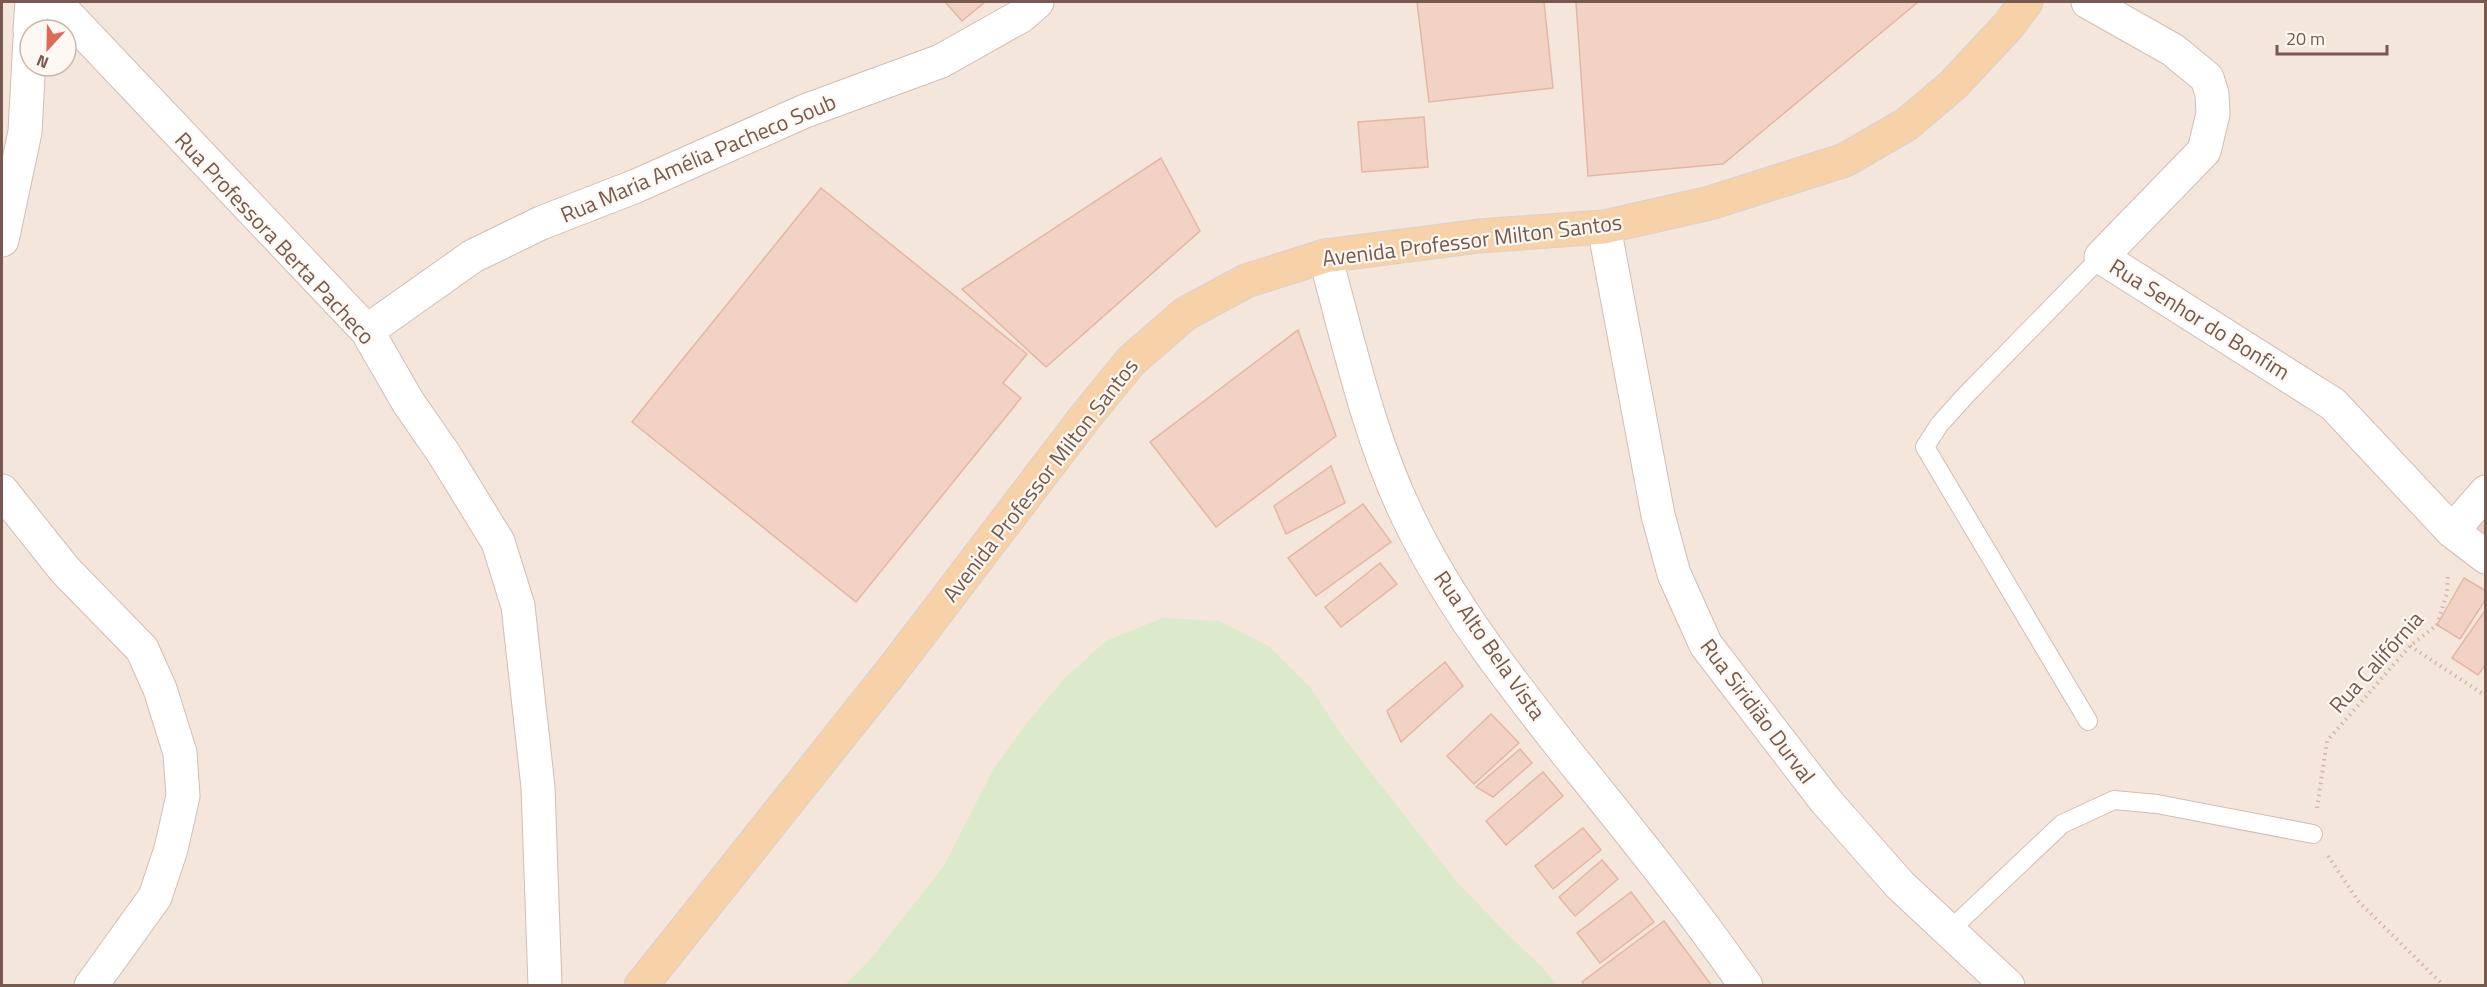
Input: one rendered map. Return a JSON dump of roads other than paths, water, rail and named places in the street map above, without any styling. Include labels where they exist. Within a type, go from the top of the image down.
[{"type":"main road","name":"Avenida Professor Milton Santos","points":[[641,986],[894,668],[1086,416],[1131,361],[1185,314],[1246,281],[1325,256],[1479,236],[1604,227],[1710,202],[1845,160],[1907,124],[1953,85],[2008,26],[2026,2]]},
{"type":"street","points":[[31,18],[32,2]]},
{"type":"street","name":"Rua Professora Berta Pacheco","points":[[55,2],[367,331],[408,402],[444,454],[498,542],[518,606],[538,787],[545,986]]},
{"type":"street","name":"Rua Maria Amélia Pacheco Soub","points":[[367,331],[472,256],[541,223],[636,186],[805,111],[941,61],[1021,16],[1037,2]]},
{"type":"street","name":"Rua Senhor do Bonfim","points":[[2088,2],[2173,50],[2207,78],[2212,94],[2213,114],[2204,151],[2101,257],[2333,404],[2452,531],[2486,557]]},
{"type":"street","points":[[2,240],[25,132],[28,78]]},
{"type":"street","name":"Rua Siridião Durval","points":[[1604,227],[1658,516],[1674,574],[1706,645],[1825,800],[1900,885],[2008,986]]},
{"type":"street","name":"Rua Alto Bela Vista","points":[[1325,256],[1378,444],[1407,515],[1454,601],[1510,681],[1706,927],[1746,986]]},
{"type":"street","points":[[2,491],[65,570],[142,649],[160,689],[180,753],[183,796],[171,849],[155,897],[91,986]]},
{"type":"street","points":[[2452,531],[2486,492]]},
{"type":"lane","points":[[2088,721],[1925,447],[1939,424],[2101,257]]},
{"type":"lane","points":[[1949,931],[2062,824],[2114,800],[2157,804],[2313,834]]}]
